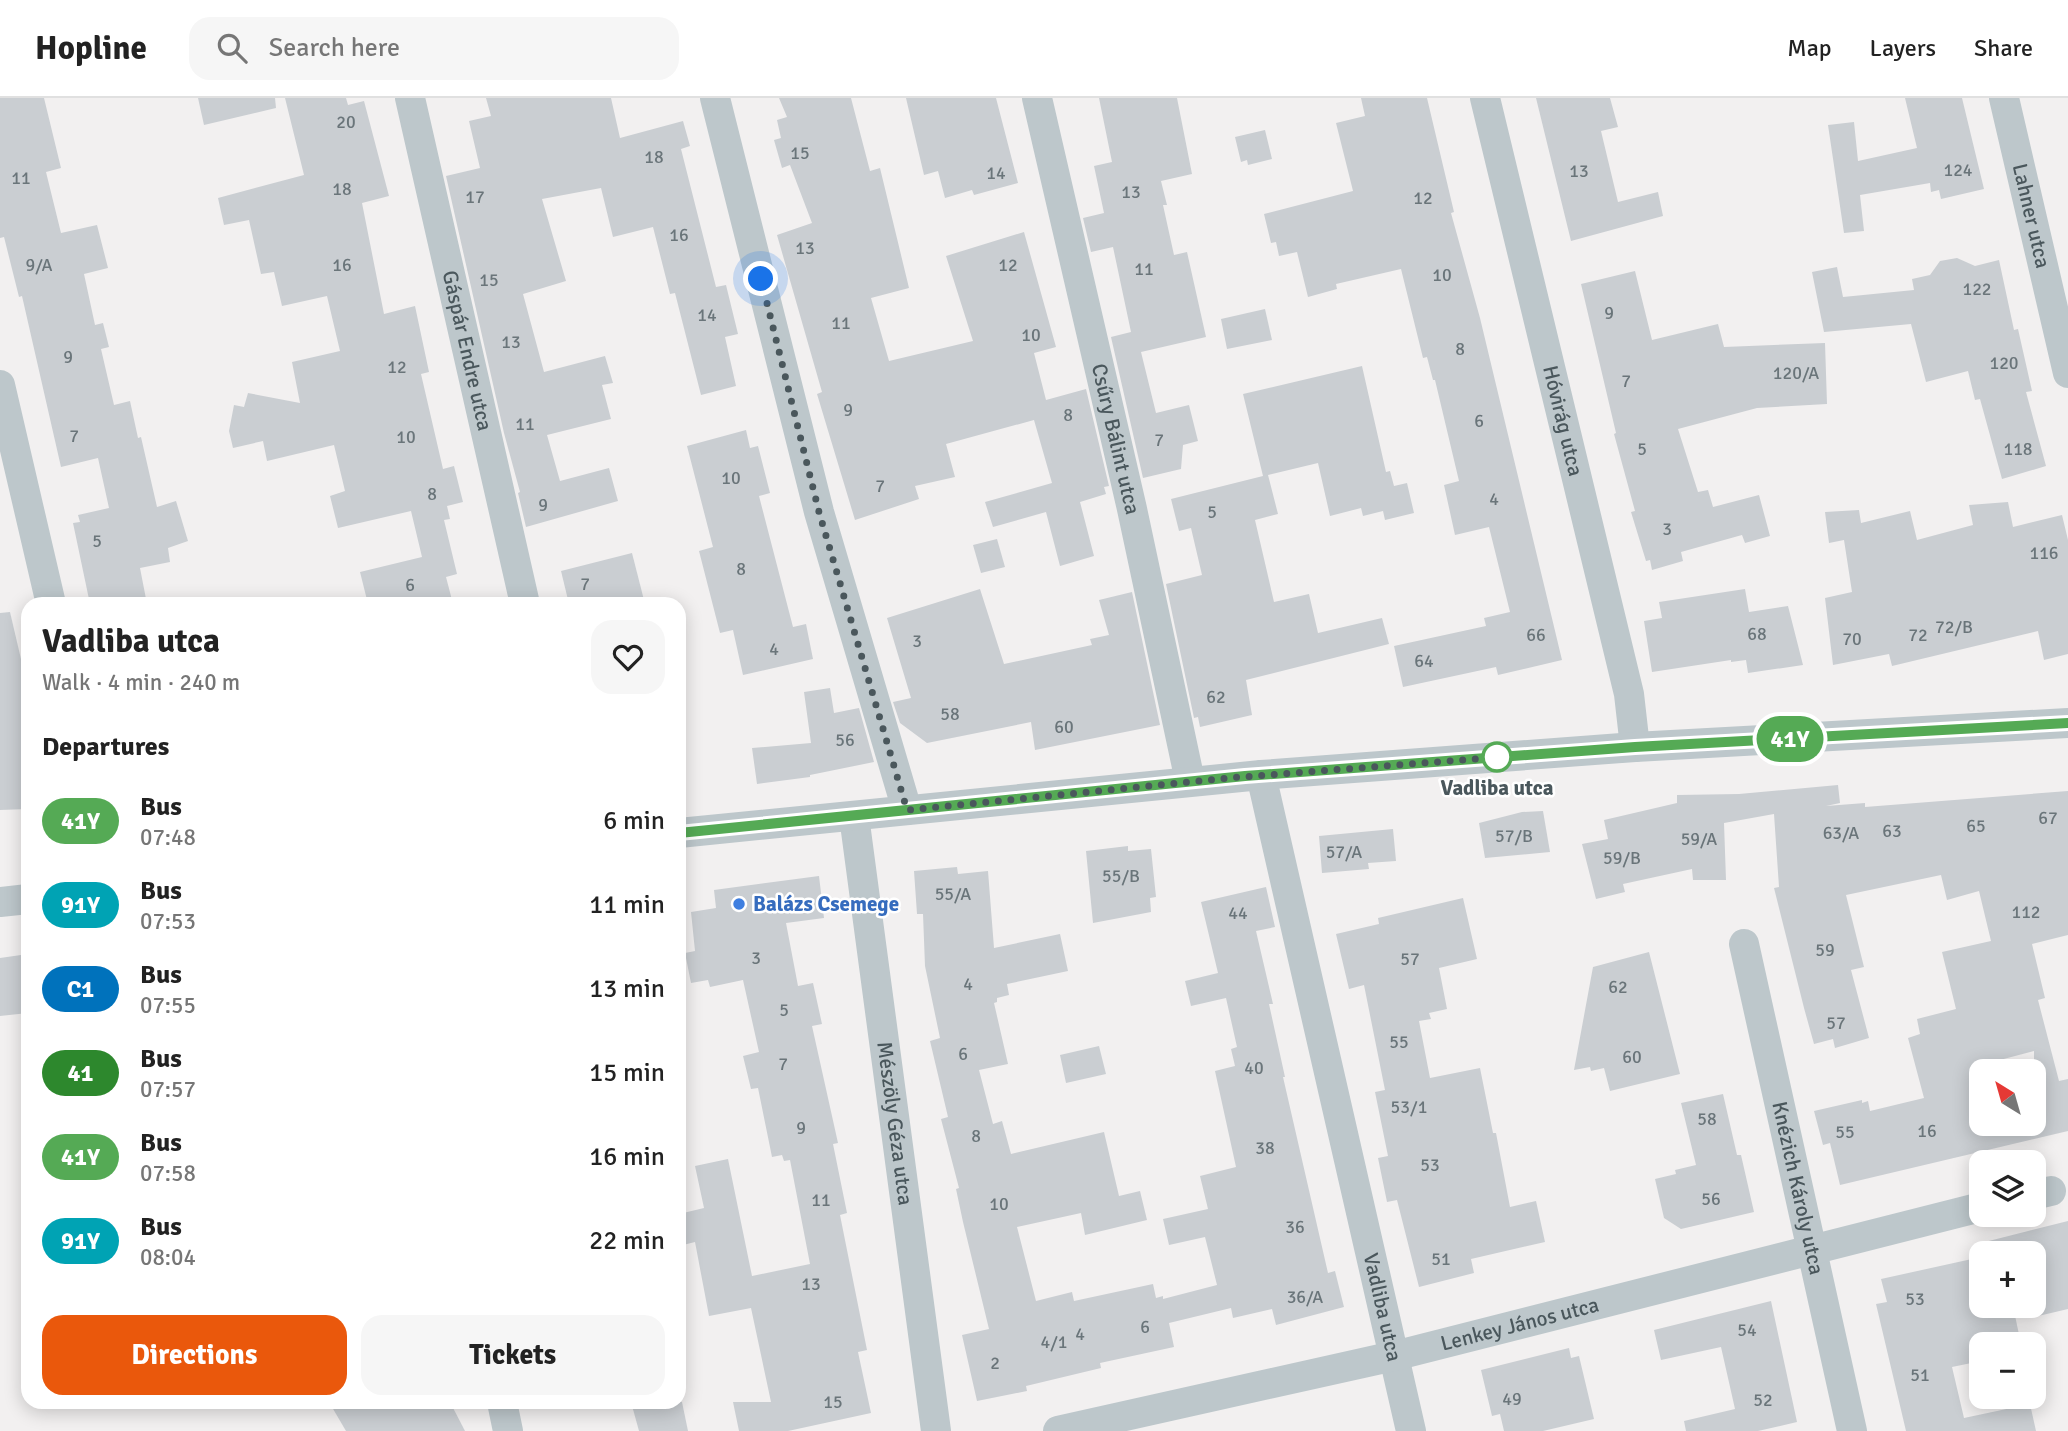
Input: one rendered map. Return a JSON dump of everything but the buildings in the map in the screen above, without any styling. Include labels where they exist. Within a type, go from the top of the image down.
[{"type":"street","name":"Gáspár Endre utca","points":[[410,98],[523,597]]},
{"type":"street","points":[[716,98],[819,512],[907,810]]},
{"type":"street","name":"Csűry Bálint utca","points":[[1037,98],[1132,509],[1190,781]]},
{"type":"street","name":"Hóvirág utca","points":[[1485,98],[1629,694],[1635,747]]},
{"type":"street","name":"Lahner utca","points":[[2004,98],[2068,373]]},
{"type":"street","points":[[0,385],[49,597]]},
{"type":"street","points":[[686,832],[1261,775],[1635,747],[2068,723]]},
{"type":"street","name":"Vadliba utca","points":[[1261,775],[1411,1431]]},
{"type":"street","name":"Mészöly Géza utca","points":[[854,816],[936,1431]]},
{"type":"street","points":[[0,902],[21,900]]},
{"type":"street","name":"Knézich Károly utca","points":[[1744,944],[1852,1431]]},
{"type":"street","name":"Lenkey János utca","points":[[1058,1431],[1108,1426],[1969,1210]]},
{"type":"street","points":[[504,1409],[509,1431]]},
{"type":"bus line","name":"41Y","points":[[686,832],[1245,776],[1635,747],[2068,723]]},
{"type":"place","name":"Vadliba utca","points":[[1497,757]]},
{"type":"place","name":"Balázs Csemege","points":[[739,904]]},
{"type":"route","points":[[761,279],[819,512],[907,810],[1228,778],[1501,757],[1497,757]]}]
